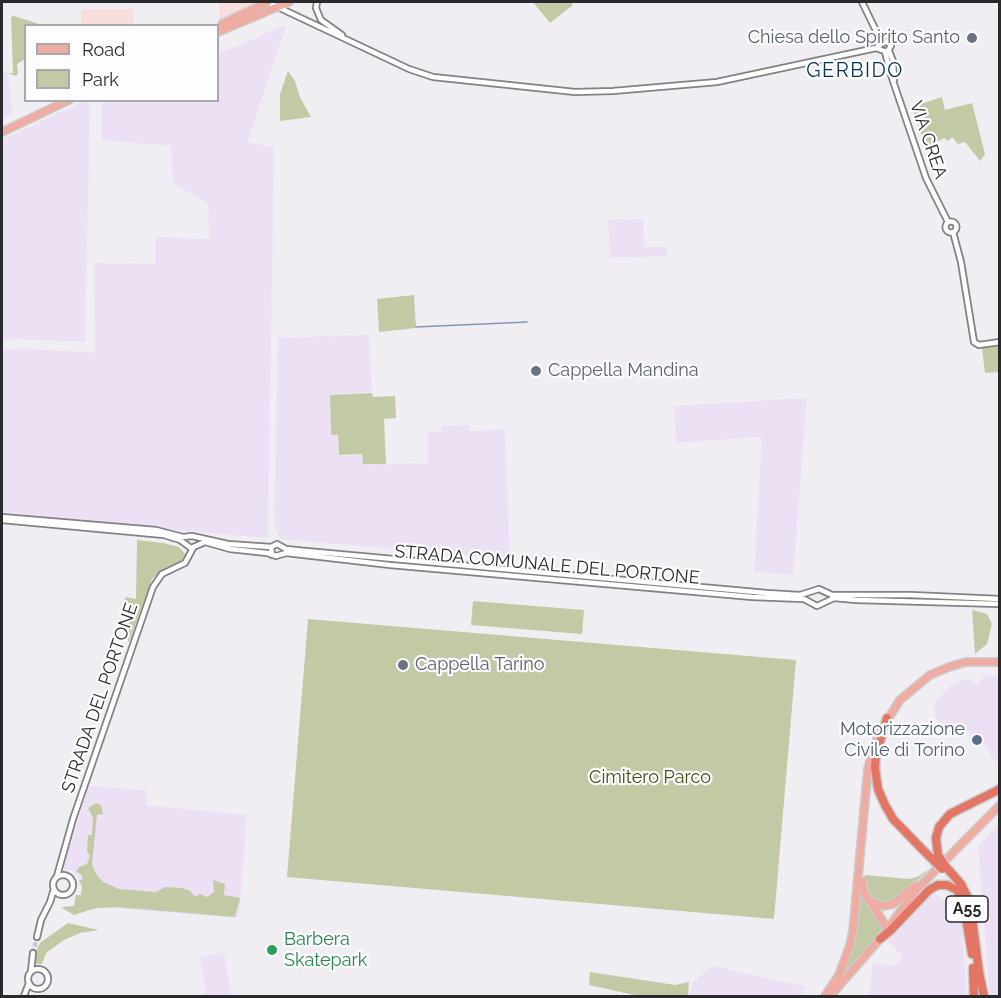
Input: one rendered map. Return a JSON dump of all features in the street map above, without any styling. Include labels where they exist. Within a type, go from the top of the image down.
[{"type":"highway","points":[[887,718],[875,762],[878,789],[893,819],[945,869]]},
{"type":"highway","points":[[945,869],[937,851],[936,838],[939,827],[950,814],[999,789]]},
{"type":"highway","name":"A55","points":[[945,869],[959,888],[965,901],[979,995]]},
{"type":"highway","name":"A55","points":[[945,869],[961,884],[970,902],[979,972],[979,995]]},
{"type":"highway","points":[[880,939],[929,890],[938,885],[947,885],[957,890],[963,901],[972,954]]},
{"type":"main road","points":[[219,26],[268,2]]},
{"type":"main road","points":[[219,32],[289,2]]},
{"type":"main road","points":[[2,127],[54,102]]},
{"type":"main road","points":[[2,132],[65,102]]},
{"type":"main road","points":[[828,995],[839,975],[850,945],[861,878],[869,762],[874,745],[887,718],[900,700],[923,680],[949,667],[976,661],[999,662]]},
{"type":"main road","points":[[861,878],[863,890],[888,930],[933,872],[999,804]]},
{"type":"main road","points":[[869,901],[883,906],[893,904],[933,872]]},
{"type":"main road","points":[[828,995],[880,939]]},
{"type":"street","points":[[268,2],[417,72],[448,80],[594,92],[717,82],[883,47]]},
{"type":"street","points":[[317,2],[317,12],[321,20],[340,32],[343,38]]},
{"type":"street","name":"VIA CREA","points":[[863,2],[878,33],[926,178],[938,205],[949,222],[946,228],[949,232],[953,232],[957,244],[975,344],[999,342]]},
{"type":"street","name":"STRADA COMUNALE DEL PORTONE","points":[[2,518],[140,529],[249,547],[271,547],[277,544],[306,551],[747,591],[800,595],[811,593]]},
{"type":"street","name":"STRADA COMUNALE DEL PORTONE","points":[[2,518],[139,532],[173,537],[191,545],[208,542],[230,549],[277,556],[281,554],[752,597],[804,599],[811,603]]},
{"type":"street","points":[[188,536],[191,545]]},
{"type":"street","points":[[191,545],[195,537]]},
{"type":"street","points":[[238,541],[249,547]]},
{"type":"street","name":"STRADA DEL PORTONE","points":[[57,876],[73,819],[153,587],[162,574],[183,565],[189,557],[191,545]]},
{"type":"street","points":[[271,547],[272,555]]},
{"type":"street","points":[[281,554],[282,547]]},
{"type":"street","points":[[999,599],[911,595],[832,595],[819,589],[811,593],[809,599],[811,603],[819,606],[834,598],[999,604]]},
{"type":"street","points":[[824,593],[825,601]]},
{"type":"street","points":[[61,865],[65,875]]},
{"type":"street","points":[[37,937],[41,920],[54,890],[53,882],[57,876],[65,875],[72,879],[71,892],[50,902]]},
{"type":"street","points":[[54,890],[62,895]]},
{"type":"street","points":[[33,956],[48,975],[49,980],[43,988],[35,988],[25,996],[33,956]]},
{"type":"street","points":[[30,973],[41,969]]},
{"type":"street","points":[[29,983],[35,988]]},
{"type":"shaded area","points":[[219,2],[255,2],[219,20]]},
{"type":"shaded area","points":[[81,9],[134,9],[134,24],[81,24]]},
{"type":"shaded area","points":[[286,25],[248,142],[274,148],[268,538],[2,515],[2,350],[22,348],[95,353],[94,263],[155,264],[155,237],[209,239],[208,204],[173,183],[171,146],[102,140],[102,102],[219,102],[219,54]]},
{"type":"shaded area","points":[[2,73],[8,73],[13,114],[2,120]]},
{"type":"shaded area","points":[[82,102],[90,104],[85,342],[2,340],[2,140]]},
{"type":"shaded area","points":[[643,219],[644,247],[667,246],[668,256],[610,258],[608,220]]},
{"type":"shaded area","points":[[369,335],[372,392],[330,394],[330,435],[338,435],[338,456],[362,455],[363,465],[428,463],[428,432],[441,431],[442,426],[470,425],[470,431],[505,429],[510,559],[280,539],[274,522],[278,338]]},
{"type":"shaded area","points":[[807,398],[793,575],[754,572],[762,437],[676,443],[674,406]]},
{"type":"shaded area","points":[[985,675],[999,677],[999,764],[988,755],[991,751],[958,723],[948,735],[937,721],[934,710],[936,701],[950,686],[966,678],[977,685]]},
{"type":"shaded area","points":[[89,786],[147,790],[146,805],[247,815],[239,918],[113,908],[94,909],[74,915],[76,895],[81,895],[82,886],[78,877],[71,870],[65,871],[63,867]]},
{"type":"shaded area","points":[[999,823],[999,996],[990,996],[978,847]]},
{"type":"shaded area","points":[[934,893],[961,912],[967,996],[869,996],[873,963],[895,966],[903,957],[888,941]]},
{"type":"shaded area","points":[[224,952],[231,996],[200,996],[206,993],[200,957]]},
{"type":"shaded area","points":[[712,966],[807,987],[799,996],[689,996],[693,982]]},
{"type":"green space","points":[[533,2],[571,2],[573,5],[550,23]]},
{"type":"green space","points":[[11,17],[39,24],[24,24],[24,60],[17,64],[16,76],[8,73],[13,73]]},
{"type":"green space","points":[[288,71],[311,117],[280,121],[280,94]]},
{"type":"green space","points":[[942,97],[945,110],[972,103],[985,154],[980,161],[965,142],[958,144],[952,137],[948,141],[944,138],[926,148],[912,107]]},
{"type":"green space","points":[[414,295],[416,328],[379,332],[377,299]]},
{"type":"green space","points":[[999,346],[999,372],[985,373],[982,348]]},
{"type":"green space","points":[[372,393],[373,397],[395,396],[396,418],[384,419],[386,464],[363,464],[362,454],[339,455],[338,435],[331,435],[330,395]]},
{"type":"green space","points":[[137,540],[179,547],[185,554],[180,563],[160,572],[152,579],[129,642],[125,597],[136,599]]},
{"type":"green space","points":[[473,601],[584,610],[582,634],[471,625]]},
{"type":"green space","points":[[972,610],[987,614],[992,624],[987,644],[975,654]]},
{"type":"green space","name":"Cimitero Parco","points":[[308,619],[796,660],[774,919],[287,877]]},
{"type":"green space","points":[[96,803],[101,805],[103,814],[97,815],[92,864],[96,874],[103,882],[119,889],[156,892],[165,887],[182,888],[190,891],[195,897],[200,894],[207,897],[214,892],[213,880],[225,884],[224,895],[240,898],[235,917],[117,907],[96,908],[74,915],[61,907],[74,906],[76,895],[81,895],[82,886],[79,881],[83,879],[81,874],[76,872],[79,867],[87,864],[90,856],[87,851],[88,835],[92,835],[93,818],[88,808]]},
{"type":"green space","points":[[929,869],[906,892],[886,904],[871,900],[864,886],[865,875],[909,879]]},
{"type":"green space","points":[[861,891],[885,928],[844,975],[856,937]]},
{"type":"green space","points":[[68,923],[99,930],[80,933],[64,940],[46,953],[42,964],[37,964],[35,954],[40,943]]},
{"type":"green space","points":[[590,972],[675,985],[689,982],[688,996],[639,996],[589,985]]},
{"type":"waterway","points":[[416,327],[527,322]]},
{"type":"tunnel","points":[[33,953],[37,937]]},
{"type":"place","name":"Chiesa dello Spirito Santo","points":[[972,38]]},
{"type":"place","name":"Cappella Mandina","points":[[536,371]]},
{"type":"place","name":"Cappella Tarino","points":[[403,665]]},
{"type":"place","name":"Motorizzazione Civile di Torino","points":[[977,740]]},
{"type":"place","name":"Barbera Skatepark","points":[[272,950]]},
{"type":"district","name":"GERBIDO","points":[[855,71]]}]
